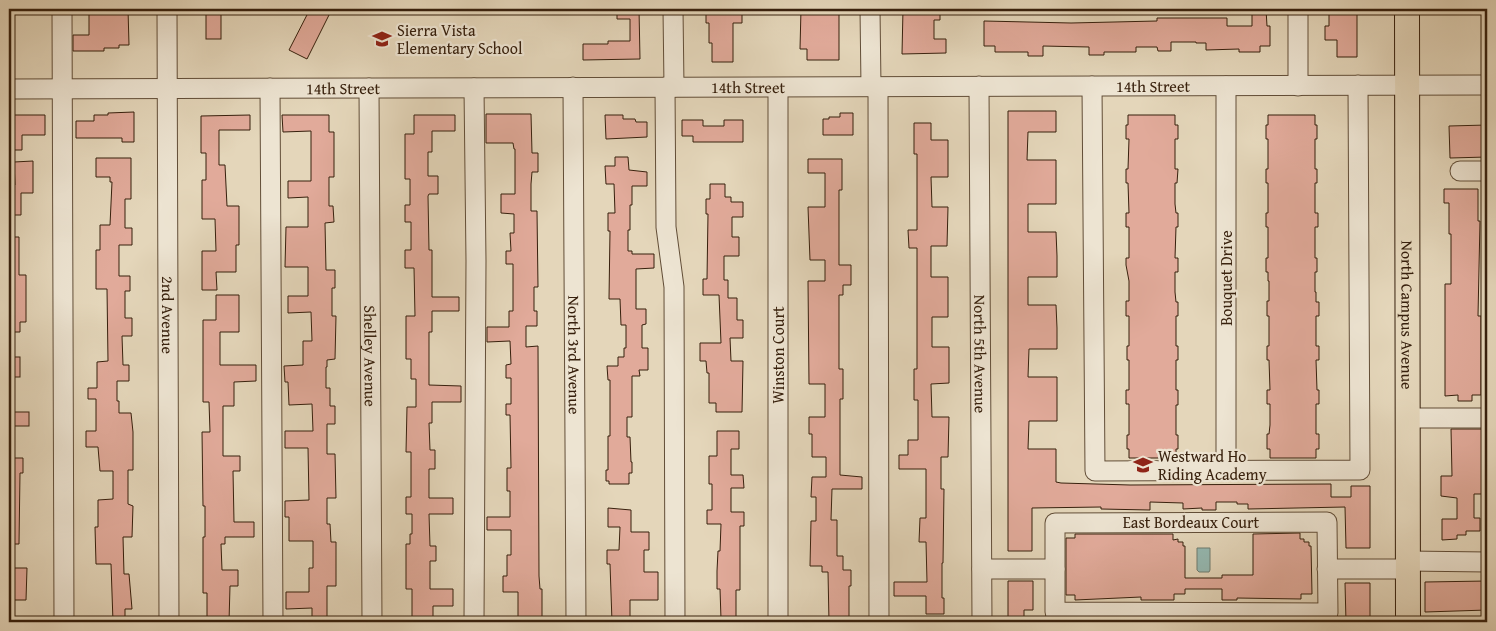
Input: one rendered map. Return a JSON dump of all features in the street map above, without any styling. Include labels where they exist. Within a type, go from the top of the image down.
[{"type":"main road","name":"North Campus Avenue","points":[[1407,9],[1408,622]]},
{"type":"street","points":[[62,9],[64,622]]},
{"type":"street","name":"2nd Avenue","points":[[167,9],[169,622]]},
{"type":"street","points":[[674,9],[669,87],[666,227],[674,287],[675,622]]},
{"type":"street","points":[[870,9],[874,87],[879,622]]},
{"type":"street","points":[[1298,9],[1298,86]]},
{"type":"street","points":[[1092,86],[1095,471],[1360,470],[1358,85]]},
{"type":"street","name":"14th Street","points":[[9,89],[1487,85]]},
{"type":"street","name":"North 5th Avenue","points":[[979,86],[982,622]]},
{"type":"street","name":"Bouquet Drive","points":[[1226,86],[1226,470]]},
{"type":"street","points":[[270,88],[273,622]]},
{"type":"street","name":"Shelley Avenue","points":[[369,88],[372,622]]},
{"type":"street","points":[[474,88],[476,261],[474,622]]},
{"type":"street","name":"North 3rd Avenue","points":[[573,88],[576,622]]},
{"type":"street","name":"Winston Court","points":[[778,88],[778,622]]},
{"type":"street","points":[[1460,171],[1487,171]]},
{"type":"street","points":[[1407,418],[1487,418]]},
{"type":"street","name":"East Bordeaux Court","points":[[1055,569],[1054,523],[1327,522],[1327,570]]},
{"type":"street","points":[[982,570],[1055,569],[1055,612],[1328,613],[1327,570],[1487,562]]},
{"type":"water","points":[[1197,548],[1210,548],[1209,572],[1199,572],[1197,570]]},
{"type":"building","points":[[89,9],[128,9],[129,45],[119,45],[119,48],[104,48],[104,51],[73,51],[73,35],[89,35]]},
{"type":"building","points":[[310,9],[332,9],[307,59],[289,50]]},
{"type":"building","points":[[617,9],[639,9],[640,59],[583,60],[583,44],[608,44],[608,41],[630,41],[630,19],[617,19]]},
{"type":"building","points":[[706,9],[742,9],[742,23],[733,23],[733,62],[712,62],[712,43],[709,43],[709,23],[706,23]]},
{"type":"building","points":[[801,9],[839,9],[839,60],[807,60],[807,49],[800,49]]},
{"type":"building","points":[[903,9],[940,9],[940,20],[934,20],[934,39],[946,39],[946,53],[902,54]]},
{"type":"building","points":[[1252,9],[1266,9],[1267,26],[1270,26],[1270,46],[1260,46],[1260,52],[1239,52],[1239,49],[1206,50],[1206,43],[1171,42],[1171,51],[1158,51],[1157,47],[1136,47],[1136,52],[1104,52],[1104,55],[1089,55],[1089,47],[1043,46],[1043,56],[1028,56],[1028,52],[995,52],[995,46],[984,46],[984,21],[1071,23],[1157,21],[1157,18],[1227,18],[1227,26],[1252,26]]},
{"type":"building","points":[[1329,9],[1357,9],[1357,57],[1337,57],[1337,40],[1325,40],[1325,26],[1329,26]]},
{"type":"building","points":[[206,13],[221,13],[221,39],[206,39]]},
{"type":"building","points":[[1008,111],[1056,111],[1056,132],[1028,132],[1027,160],[1056,160],[1056,204],[1028,204],[1028,232],[1056,232],[1057,277],[1028,277],[1028,305],[1056,305],[1057,349],[1029,349],[1028,377],[1057,377],[1057,421],[1029,421],[1028,449],[1056,449],[1056,482],[1061,483],[1130,485],[1331,484],[1331,497],[1351,497],[1351,486],[1370,486],[1370,548],[1346,548],[1345,507],[1248,509],[1248,504],[1216,502],[1216,510],[1202,510],[1202,508],[1183,509],[1183,503],[1150,502],[1150,510],[1101,509],[1101,507],[1032,508],[1032,551],[1008,551]]},
{"type":"building","points":[[134,112],[134,142],[122,142],[122,138],[76,138],[76,121],[94,121],[94,115]]},
{"type":"building","points":[[840,113],[853,113],[853,135],[823,135],[823,119],[840,117]]},
{"type":"building","points":[[486,114],[531,114],[532,153],[538,153],[538,172],[532,172],[531,184],[531,211],[537,211],[538,287],[534,287],[534,311],[537,311],[537,326],[526,326],[526,347],[538,346],[539,576],[540,589],[542,589],[542,622],[518,622],[518,592],[503,592],[503,576],[507,576],[507,555],[511,555],[511,530],[487,530],[487,517],[510,517],[510,491],[507,491],[507,468],[511,468],[510,415],[506,415],[506,404],[511,404],[511,378],[506,378],[506,365],[511,364],[510,341],[487,342],[487,327],[509,327],[509,311],[513,311],[513,264],[506,264],[506,251],[511,251],[510,233],[514,233],[514,214],[501,213],[501,194],[515,194],[515,149],[513,143],[486,143]]},
{"type":"building","points":[[9,115],[45,115],[45,135],[22,135],[22,150],[11,150],[9,148]]},
{"type":"building","points":[[250,115],[250,130],[219,130],[219,165],[225,165],[227,206],[239,206],[239,245],[236,245],[236,272],[216,272],[217,290],[202,290],[202,251],[216,251],[215,219],[202,219],[202,180],[206,180],[206,153],[201,153],[201,116]]},
{"type":"building","points":[[282,115],[329,115],[329,132],[334,132],[334,177],[329,177],[329,206],[333,206],[334,222],[325,223],[326,270],[335,270],[335,288],[332,288],[332,316],[336,316],[335,359],[327,360],[326,388],[330,388],[330,406],[335,406],[335,424],[327,424],[327,454],[335,454],[336,498],[327,498],[327,524],[330,524],[331,542],[336,542],[336,586],[327,586],[327,622],[312,622],[312,608],[286,609],[286,592],[309,592],[309,568],[313,568],[313,541],[289,541],[289,517],[285,517],[285,501],[309,500],[308,448],[285,448],[285,431],[313,431],[312,404],[289,405],[288,382],[285,382],[284,366],[303,365],[303,341],[312,341],[311,312],[288,313],[288,296],[308,296],[308,267],[285,267],[286,227],[308,227],[308,197],[288,198],[288,181],[311,181],[311,131],[283,132]]},
{"type":"building","points":[[414,115],[455,115],[455,131],[432,131],[432,152],[428,152],[428,176],[438,176],[438,194],[429,194],[428,196],[429,250],[432,250],[432,297],[459,297],[459,311],[432,311],[432,332],[429,332],[429,385],[461,386],[461,402],[432,402],[432,423],[429,423],[430,450],[435,450],[435,469],[429,469],[429,498],[453,498],[453,514],[429,514],[430,546],[436,546],[436,561],[430,561],[430,589],[453,589],[453,606],[433,606],[433,622],[412,622],[412,589],[406,589],[406,544],[410,544],[410,534],[412,534],[412,514],[406,514],[406,497],[411,497],[411,452],[406,452],[407,407],[416,407],[416,379],[411,379],[411,359],[406,359],[406,316],[415,316],[414,268],[405,268],[405,250],[411,250],[411,222],[405,222],[405,205],[410,205],[410,179],[405,179],[405,134],[414,134]]},
{"type":"building","points":[[605,115],[623,115],[623,119],[647,122],[647,137],[606,139]]},
{"type":"building","points":[[1128,115],[1175,115],[1175,125],[1178,125],[1178,139],[1175,139],[1175,169],[1178,169],[1177,183],[1175,183],[1175,204],[1176,213],[1178,213],[1175,258],[1178,258],[1178,272],[1175,272],[1176,302],[1178,302],[1178,316],[1176,316],[1178,360],[1176,360],[1176,390],[1178,390],[1178,405],[1176,405],[1176,435],[1178,435],[1178,449],[1176,449],[1176,458],[1129,458],[1129,449],[1127,449],[1129,404],[1126,404],[1126,390],[1129,390],[1127,346],[1129,346],[1129,316],[1126,316],[1126,301],[1129,301],[1129,281],[1126,258],[1129,258],[1129,227],[1126,227],[1126,213],[1129,213],[1126,169],[1128,169],[1129,139],[1126,139],[1126,125],[1128,125]]},
{"type":"building","points":[[1268,115],[1315,115],[1315,125],[1317,125],[1317,139],[1315,139],[1317,183],[1315,183],[1315,213],[1318,213],[1318,227],[1315,227],[1317,272],[1315,272],[1315,292],[1316,302],[1319,302],[1319,316],[1316,316],[1316,346],[1319,346],[1319,360],[1316,360],[1319,404],[1316,404],[1316,434],[1319,434],[1319,449],[1316,449],[1316,458],[1270,458],[1270,449],[1267,449],[1267,434],[1269,434],[1270,425],[1270,404],[1267,404],[1267,390],[1270,390],[1269,360],[1267,360],[1267,346],[1269,346],[1267,301],[1269,301],[1269,281],[1268,272],[1266,272],[1266,258],[1268,258],[1266,213],[1268,213],[1268,183],[1266,183],[1266,169],[1268,169],[1268,139],[1266,139],[1266,125],[1268,125]]},
{"type":"building","points":[[682,120],[703,120],[703,126],[724,126],[724,120],[743,120],[743,142],[693,142],[693,136],[682,136]]},
{"type":"building","points":[[914,123],[931,123],[931,140],[948,140],[948,177],[931,177],[932,207],[948,207],[947,246],[931,246],[931,277],[948,277],[948,317],[932,317],[932,347],[949,347],[949,383],[931,384],[932,417],[949,417],[948,457],[941,457],[941,489],[944,489],[942,598],[944,598],[944,614],[926,614],[926,596],[894,596],[894,582],[927,582],[926,542],[919,542],[920,518],[926,518],[926,469],[899,469],[899,455],[908,455],[908,440],[918,440],[918,400],[914,400],[914,369],[917,369],[917,248],[909,248],[908,230],[917,230],[917,154],[914,154]]},
{"type":"building","points":[[1487,125],[1487,157],[1450,158],[1449,126]]},
{"type":"building","points":[[615,157],[628,157],[629,170],[647,172],[647,186],[632,186],[628,251],[632,251],[632,254],[654,254],[654,268],[636,269],[636,309],[646,309],[646,324],[642,325],[642,348],[648,348],[648,370],[639,370],[640,376],[632,376],[632,417],[627,417],[627,437],[630,437],[632,462],[629,484],[609,484],[609,481],[606,481],[606,470],[608,470],[608,436],[610,436],[610,380],[608,380],[607,366],[618,366],[618,357],[624,357],[624,348],[626,348],[626,325],[621,325],[620,299],[609,299],[610,231],[608,231],[608,213],[615,213],[614,184],[606,184],[605,166],[615,166]]},
{"type":"building","points":[[96,158],[131,158],[131,199],[125,199],[125,228],[132,228],[132,245],[119,245],[119,276],[130,276],[130,291],[125,291],[125,318],[132,318],[132,336],[122,336],[123,365],[129,365],[129,381],[117,381],[119,413],[131,413],[133,432],[133,470],[128,470],[128,504],[133,506],[132,537],[123,537],[124,574],[129,574],[132,609],[125,609],[125,622],[113,622],[111,564],[96,564],[95,527],[98,527],[98,500],[113,499],[113,471],[100,471],[98,447],[86,447],[86,431],[96,431],[96,399],[88,399],[88,388],[97,388],[97,362],[108,361],[107,289],[96,289],[96,250],[100,250],[100,225],[110,225],[112,182],[110,182],[110,177],[96,177]]},
{"type":"building","points":[[808,159],[842,159],[842,190],[839,190],[839,265],[851,265],[851,285],[843,285],[843,295],[839,295],[839,369],[843,369],[843,399],[840,399],[840,475],[862,477],[862,489],[832,489],[831,520],[837,520],[837,556],[843,556],[843,570],[851,570],[849,622],[829,622],[828,572],[822,572],[822,566],[810,566],[811,521],[816,521],[816,497],[811,497],[812,477],[826,477],[826,457],[812,457],[812,434],[809,434],[809,417],[825,417],[825,384],[809,384],[808,281],[825,281],[825,260],[810,260],[808,207],[825,207],[825,173],[808,173]]},
{"type":"building","points":[[33,161],[33,193],[21,193],[21,215],[9,215],[9,185],[15,185],[14,162]]},
{"type":"building","points":[[710,184],[725,184],[725,197],[731,197],[731,202],[743,202],[743,217],[732,217],[732,237],[739,237],[739,256],[724,256],[724,280],[728,280],[728,298],[737,298],[737,320],[743,320],[743,338],[730,338],[731,361],[743,361],[742,412],[716,412],[716,403],[709,403],[709,373],[707,373],[706,361],[700,361],[700,343],[721,343],[719,295],[703,295],[703,279],[707,279],[708,214],[706,214],[706,199],[710,199]]},
{"type":"building","points":[[1444,189],[1478,189],[1478,221],[1480,221],[1478,316],[1481,316],[1481,395],[1472,395],[1472,401],[1458,401],[1458,395],[1445,396],[1445,284],[1451,284],[1451,234],[1449,234],[1449,203],[1444,203]]},
{"type":"building","points":[[9,237],[19,237],[19,275],[26,275],[26,322],[20,322],[20,332],[9,332]]},
{"type":"building","points":[[216,295],[239,295],[239,332],[220,332],[220,365],[256,365],[256,381],[234,382],[234,406],[223,406],[223,456],[240,456],[240,471],[233,471],[234,522],[254,522],[254,537],[225,537],[225,544],[221,544],[222,570],[238,570],[238,586],[230,586],[229,622],[207,622],[207,593],[203,593],[205,506],[203,506],[202,432],[210,432],[209,402],[203,402],[203,320],[216,320]]},
{"type":"building","points":[[9,357],[20,357],[20,377],[9,377]]},
{"type":"building","points":[[9,412],[29,412],[29,426],[9,426]]},
{"type":"building","points":[[1451,429],[1487,429],[1487,494],[1474,494],[1474,518],[1480,518],[1480,531],[1466,531],[1466,535],[1457,535],[1457,539],[1442,540],[1442,519],[1457,519],[1457,498],[1441,496],[1441,476],[1452,476]]},
{"type":"building","points":[[717,431],[739,431],[739,449],[731,449],[731,475],[743,475],[744,488],[731,488],[731,512],[744,512],[744,526],[740,526],[740,590],[736,590],[736,622],[724,622],[724,619],[721,619],[717,571],[721,524],[707,524],[707,510],[712,510],[712,484],[709,484],[709,456],[717,456]]},
{"type":"building","points":[[9,458],[23,458],[23,473],[20,473],[19,544],[9,544]]},
{"type":"building","points":[[608,508],[631,510],[631,532],[649,532],[649,550],[644,550],[644,572],[658,572],[658,600],[630,600],[630,620],[627,620],[627,622],[612,622],[610,564],[607,564],[607,550],[619,550],[620,527],[608,527]]},
{"type":"building","points":[[1300,533],[1300,539],[1304,539],[1304,542],[1309,542],[1309,546],[1311,546],[1312,594],[1301,594],[1301,599],[1237,598],[1237,600],[1222,600],[1222,589],[1185,589],[1185,594],[1174,594],[1174,600],[1141,600],[1141,597],[1075,600],[1075,595],[1066,595],[1066,538],[1075,538],[1075,534],[1173,534],[1173,540],[1178,539],[1178,542],[1183,542],[1183,546],[1185,546],[1185,578],[1222,578],[1222,575],[1253,575],[1253,534]]},
{"type":"building","points":[[9,568],[27,568],[26,600],[9,600]]},
{"type":"building","points":[[1008,581],[1033,581],[1033,610],[1024,610],[1024,622],[1008,622]]},
{"type":"building","points":[[1487,581],[1487,610],[1425,612],[1425,582]]},
{"type":"building","points":[[1345,583],[1370,583],[1370,622],[1346,622]]},
{"type":"place","name":"Sierra Vista Elementary School","points":[[382,39]]},
{"type":"place","name":"Westward Ho Riding Academy","points":[[1143,465]]}]
